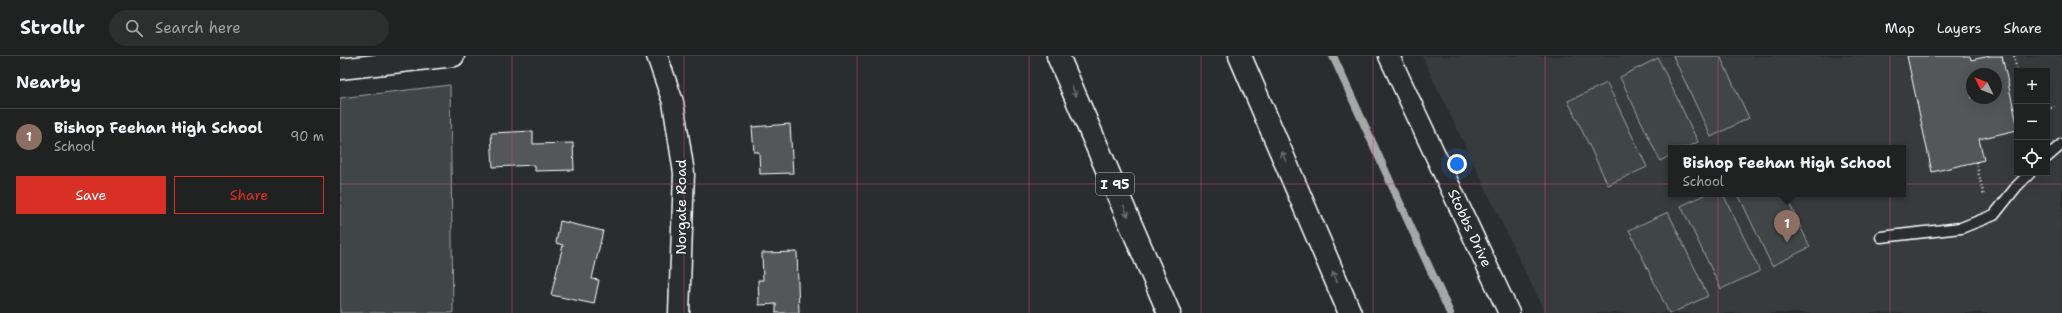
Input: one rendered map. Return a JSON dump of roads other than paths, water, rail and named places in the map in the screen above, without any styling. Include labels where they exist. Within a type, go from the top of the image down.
[{"type":"highway","name":"I 95","points":[[1058,56],[1169,313]]},
{"type":"highway","points":[[1240,56],[1350,313]]},
{"type":"street","points":[[340,69],[454,56]]},
{"type":"street","name":"Norgate Road","points":[[658,56],[673,102],[684,173],[679,313]]},
{"type":"street","name":"Stobbs Drive","points":[[1389,56],[1509,313]]},
{"type":"lane","points":[[2050,154],[2062,144]]},
{"type":"lane","points":[[1881,238],[1961,228],[1994,215],[2016,186],[2027,176]]},
{"type":"waterway","points":[[1333,56],[1450,313]]},
{"type":"place","name":"Bishop Feehan High School","points":[[1787,243]]}]
